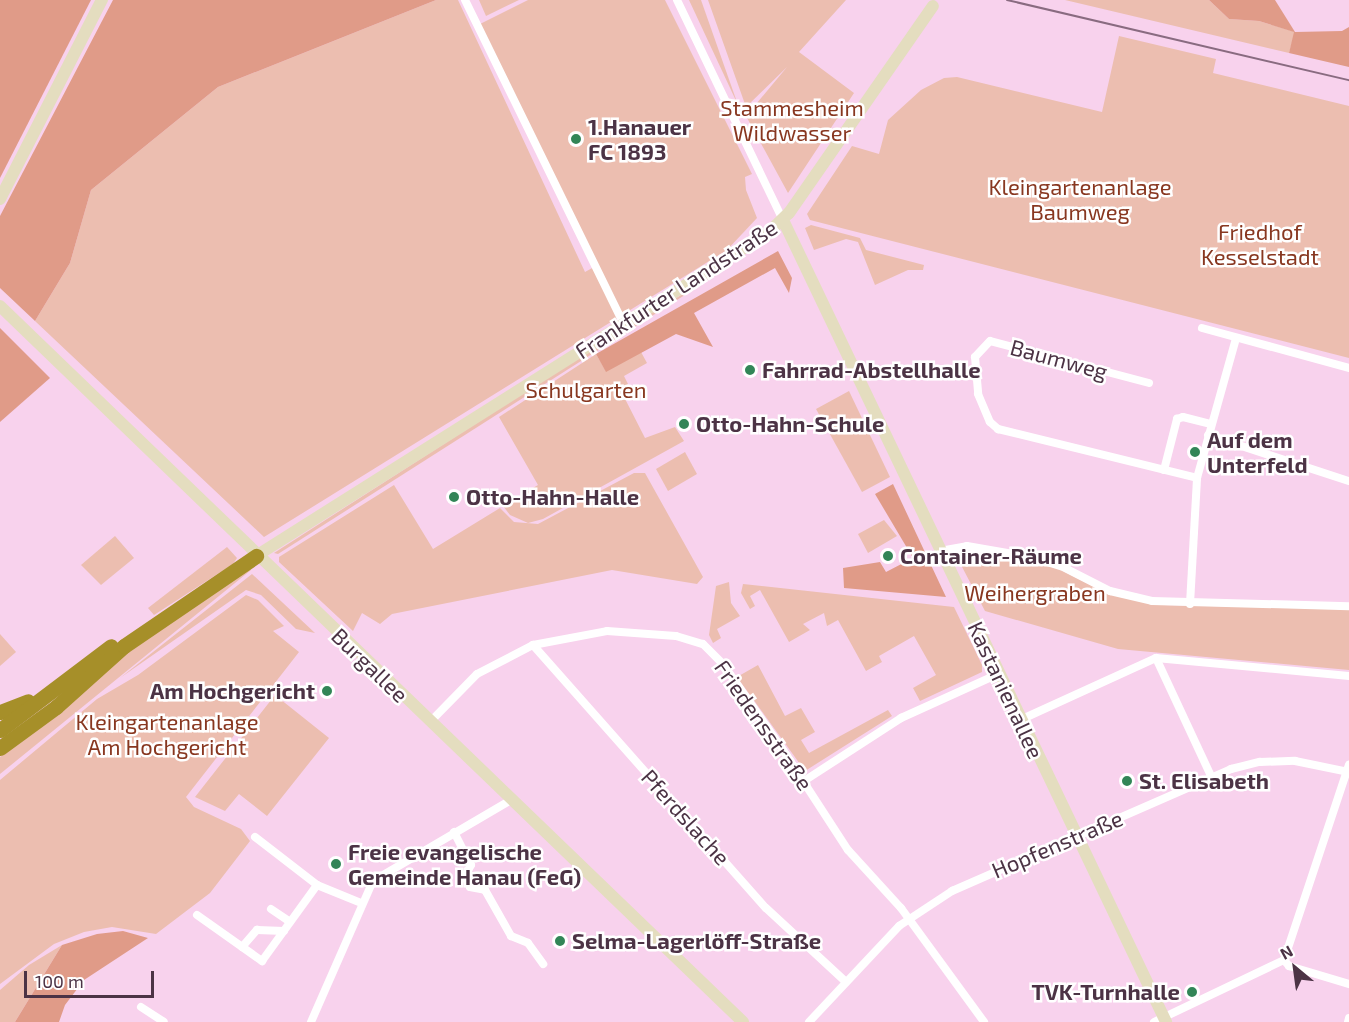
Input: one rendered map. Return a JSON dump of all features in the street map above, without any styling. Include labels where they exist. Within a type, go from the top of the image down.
[{"type":"highway","points":[[0,748],[56,707],[124,646],[256,556]]},
{"type":"highway","points":[[0,730],[69,676],[127,636],[190,602]]},
{"type":"highway","points":[[0,712],[19,706],[69,676]]},
{"type":"street","points":[[0,199],[102,0]]},
{"type":"street","points":[[465,0],[624,324]]},
{"type":"street","name":"Kastanienallee","points":[[677,0],[1076,836],[1161,1020]]},
{"type":"street","name":"Frankfurter Landstraße","points":[[256,556],[763,237],[783,220],[933,6]]},
{"type":"street","name":"Burgallee","points":[[0,306],[256,556],[742,1022]]},
{"type":"street","points":[[1202,328],[1349,368]]},
{"type":"street","points":[[1190,604],[1197,478],[1236,338]]},
{"type":"street","name":"Baumweg","points":[[1149,382],[990,341],[975,357],[977,389],[995,428],[1164,470]]},
{"type":"street","points":[[1197,478],[1164,470],[1177,419],[1183,417],[1211,424]]},
{"type":"street","points":[[1208,435],[1349,481]]},
{"type":"street","points":[[940,551],[962,545],[1030,556],[1061,566],[1121,594],[1190,604],[1349,606]]},
{"type":"street","name":"Friedensstraße","points":[[430,722],[477,674],[533,645],[607,631],[676,636],[703,644],[723,664],[853,856],[909,917],[984,1022]]},
{"type":"street","name":"Pferdslache","points":[[533,645],[766,908],[846,982]]},
{"type":"street","points":[[1020,720],[1156,658],[1349,675]]},
{"type":"street","points":[[1156,658],[1212,776]]},
{"type":"street","points":[[804,781],[901,718],[998,674]]},
{"type":"street","name":"Hopfenstraße","points":[[809,1022],[909,917],[952,891],[1212,776],[1275,760],[1348,769]]},
{"type":"street","points":[[1161,1020],[1284,960],[1348,769]]},
{"type":"street","points":[[311,1022],[361,903],[378,876],[511,800]]},
{"type":"street","points":[[454,832],[471,865],[465,876],[470,887],[485,890],[510,936],[528,943],[543,964]]},
{"type":"street","points":[[255,837],[317,885],[361,903]]},
{"type":"street","points":[[197,915],[262,961],[317,885]]},
{"type":"street","points":[[271,909],[290,922]]},
{"type":"street","points":[[242,947],[257,930],[284,931]]},
{"type":"street","points":[[1284,960],[1289,966],[1349,984]]},
{"type":"street","points":[[141,1007],[164,1022]]},
{"type":"green space","points":[[436,0],[458,0],[585,272],[594,267],[480,24],[528,0],[665,0],[752,174],[745,177],[746,190],[757,218],[727,250],[264,537],[35,321],[70,263],[91,190],[218,87]]},
{"type":"green space","points":[[479,0],[519,0],[486,16]]},
{"type":"green space","points":[[689,0],[701,0],[738,105]]},
{"type":"green space","name":"Stammesheim Wildwasser","points":[[708,0],[846,0],[799,52],[854,93],[788,193],[746,116],[787,67],[746,107]]},
{"type":"green space","points":[[1065,0],[1209,0],[1229,19],[1259,21],[1295,32],[1289,53]]},
{"type":"green space","points":[[1119,36],[1216,59],[1213,73],[1349,106],[1349,358],[810,220],[807,214],[852,146],[879,154],[888,120],[921,90],[944,78],[957,77],[1102,112]]},
{"type":"green space","points":[[811,225],[860,238],[866,250],[924,265],[923,270],[908,270],[875,285],[858,242],[846,239],[814,250],[805,228]]},
{"type":"green space","points":[[721,272],[278,554],[274,553],[626,327]]},
{"type":"green space","name":"Schulgarten","points":[[641,352],[647,363],[624,376],[628,384],[620,389],[645,438],[675,427],[684,441],[543,519],[528,523],[510,515],[503,506],[538,485],[499,417],[596,354],[606,371]]},
{"type":"green space","points":[[849,391],[890,477],[862,492],[816,409]]},
{"type":"green space","points":[[685,452],[697,474],[668,491],[656,469]]},
{"type":"green space","points":[[634,473],[645,473],[703,577],[697,584],[612,570],[392,614],[380,624],[362,613],[353,631],[279,562],[279,557],[394,485],[433,549],[500,508],[514,522],[538,524]]},
{"type":"green space","points":[[884,520],[897,536],[868,553],[858,534]]},
{"type":"green space","points":[[115,536],[134,558],[101,585],[81,565]]},
{"type":"green space","points":[[227,547],[237,558],[233,564],[154,615],[148,608]]},
{"type":"green space","name":"Weihergraben","points":[[960,551],[1032,561],[1059,569],[1104,592],[1163,605],[1349,609],[1349,670],[1118,649],[985,611],[960,563],[965,560]]},
{"type":"green space","points":[[247,568],[251,570],[0,774],[0,757],[40,727],[109,664]]},
{"type":"green space","points":[[252,574],[315,633],[296,629],[261,595],[246,590],[120,678]]},
{"type":"green space","points":[[729,582],[731,603],[740,616],[717,629],[721,638],[713,643],[709,635],[716,586]]},
{"type":"green space","points":[[743,584],[954,607],[982,665],[982,672],[920,701],[913,688],[936,675],[914,636],[879,656],[882,662],[866,671],[838,620],[827,626],[824,613],[803,624],[810,630],[789,642],[760,590],[750,596],[755,606],[750,609],[741,593]]},
{"type":"green space","name":"Kleingartenanlage Am Hochgericht","points":[[246,595],[258,600],[284,626],[273,631],[299,652],[186,797],[194,807],[241,829],[250,841],[210,893],[156,934],[112,927],[84,932],[54,944],[0,984],[0,780],[97,699],[138,675]]},
{"type":"green space","points":[[0,634],[16,652],[0,666]]},
{"type":"green space","points":[[758,665],[785,716],[801,708],[815,732],[801,740],[809,753],[888,710],[892,716],[805,771],[737,677]]},
{"type":"green space","points":[[275,695],[329,738],[267,816],[239,794],[225,811],[195,797]]},
{"type":"green space","points":[[62,945],[15,1022],[0,1022],[0,990],[29,965]]},
{"type":"shaded area","points":[[0,0],[91,0],[0,178]]},
{"type":"shaded area","points":[[113,0],[436,0],[218,87],[91,190],[70,263],[35,321],[0,288],[0,216]]},
{"type":"shaded area","points":[[1209,0],[1275,0],[1295,32],[1342,31],[1349,27],[1349,67],[1289,53],[1294,32],[1259,21],[1229,19]]},
{"type":"shaded area","points":[[778,251],[792,278],[789,293],[775,268],[694,313],[713,347],[676,334],[606,372],[596,354]]},
{"type":"shaded area","points":[[0,328],[50,378],[0,422]]},
{"type":"shaded area","points":[[893,484],[946,597],[844,588],[843,568],[880,562],[886,572],[913,558],[875,494]]},
{"type":"shaded area","points":[[123,931],[148,938],[84,980],[65,1005],[59,1022],[15,1022],[62,945],[97,934]]},
{"type":"railway","points":[[1007,0],[1349,80]]},
{"type":"place","name":"1.Hanauer FC 1893","points":[[576,139]]},
{"type":"place","name":"Fahrrad-Abstellhalle","points":[[750,370]]},
{"type":"place","name":"Otto-Hahn-Schule","points":[[684,424]]},
{"type":"place","name":"Auf dem Unterfeld","points":[[1195,452]]},
{"type":"place","name":"Otto-Hahn-Halle","points":[[454,497]]},
{"type":"place","name":"Container-Räume","points":[[888,556]]},
{"type":"place","name":"Am Hochgericht","points":[[327,691]]},
{"type":"place","name":"St. Elisabeth","points":[[1127,781]]},
{"type":"place","name":"Freie evangelische Gemeinde Hanau (FeG)","points":[[336,864]]},
{"type":"place","name":"Selma-Lagerlöff-Straße","points":[[560,941]]},
{"type":"place","name":"TVK-Turnhalle","points":[[1192,992]]},
{"type":"park label","name":"Kleingartenanlage Baumweg","points":[[1080,198]]},
{"type":"park label","name":"Friedhof Kesselstadt","points":[[1260,244]]}]
